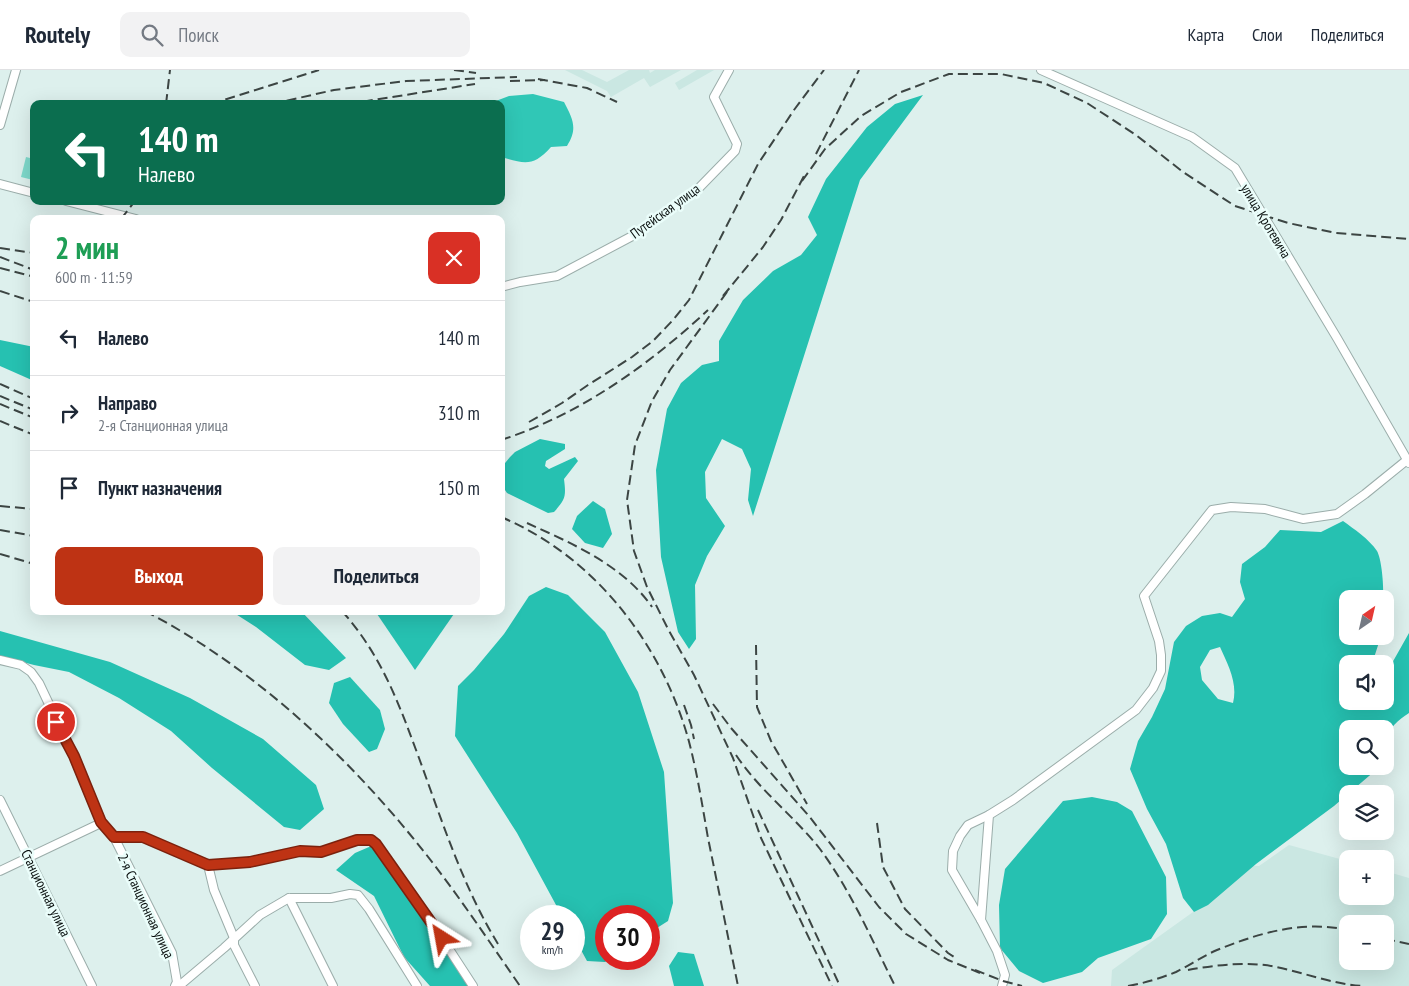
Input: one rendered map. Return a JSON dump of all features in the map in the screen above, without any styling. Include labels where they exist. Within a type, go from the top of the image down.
[{"type":"street","points":[[0,125],[16,70]]},
{"type":"street","name":"Путейская улица","points":[[505,286],[557,276],[638,233],[696,191],[735,151],[737,144],[714,97],[729,70]]},
{"type":"street","name":"улица Кротевича","points":[[1041,70],[1192,137],[1235,168],[1408,461]]},
{"type":"street","points":[[0,184],[30,192]]},
{"type":"street","points":[[82,205],[120,215]]},
{"type":"street","points":[[1002,986],[1005,975],[997,951],[952,870],[953,851],[968,825],[989,816],[1013,800],[1136,710],[1153,688],[1161,671],[1161,655],[1159,641],[1144,596],[1212,510],[1231,506],[1265,509],[1302,519],[1337,514],[1408,461]]},
{"type":"street","name":"2-я Станционная улица","points":[[0,660],[21,665],[31,672],[39,683],[74,756],[101,822],[114,837],[172,953],[175,986]]},
{"type":"street","name":"Станционная улица","points":[[0,800],[92,986]]},
{"type":"street","points":[[981,920],[989,816]]},
{"type":"street","points":[[0,871],[101,822]]},
{"type":"street","points":[[114,837],[143,837],[208,865],[250,862],[300,851],[321,852],[357,840],[371,840],[376,844],[432,922],[473,986]]},
{"type":"street","points":[[208,865],[214,890],[234,938],[234,945],[255,986]]},
{"type":"street","points":[[179,986],[260,915],[289,898],[331,898],[350,894],[358,896],[369,909],[417,986]]},
{"type":"street","points":[[289,898],[333,986]]},
{"type":"shaded area","points":[[565,70],[582,70],[607,82],[629,70],[649,70],[650,73],[655,70],[681,70],[650,87],[644,78],[611,97],[607,91]]},
{"type":"shaded area","points":[[697,70],[714,70],[679,90],[675,83]]},
{"type":"shaded area","points":[[533,94],[564,102],[573,124],[572,134],[567,146],[551,147],[534,161],[523,162],[505,158],[505,100],[498,100],[509,96]]},
{"type":"shaded area","points":[[923,95],[860,180],[753,516],[748,500],[751,469],[742,449],[722,439],[705,472],[706,498],[725,526],[707,556],[695,585],[696,639],[689,649],[678,632],[661,557],[656,470],[667,409],[681,383],[702,365],[719,361],[719,341],[743,300],[773,271],[801,255],[817,235],[808,217],[826,179],[867,127],[895,104]]},
{"type":"shaded area","points":[[26,157],[30,158],[30,179],[21,177]]},
{"type":"shaded area","points":[[0,340],[30,346],[30,379],[0,366]]},
{"type":"shaded area","points":[[540,439],[565,444],[565,449],[546,461],[545,466],[549,469],[575,457],[578,461],[564,479],[565,493],[563,500],[554,512],[548,513],[507,493],[505,490],[505,463],[515,452]]},
{"type":"shaded area","points":[[593,501],[605,509],[612,534],[603,548],[585,543],[572,529],[577,516]]},
{"type":"shaded area","points":[[1343,521],[1361,534],[1377,551],[1381,567],[1383,590],[1339,590],[1339,645],[1378,645],[1375,655],[1339,655],[1339,710],[1394,710],[1394,660],[1409,633],[1409,713],[1394,725],[1394,720],[1339,720],[1339,775],[1370,775],[1358,785],[1339,785],[1339,802],[1256,864],[1208,905],[1194,912],[1183,898],[1166,844],[1147,809],[1130,769],[1138,741],[1165,689],[1174,642],[1186,626],[1202,616],[1220,613],[1232,617],[1245,599],[1240,582],[1242,564],[1265,547],[1280,530],[1321,532]],"holes":[[[1220,647],[1229,667],[1234,688],[1233,703],[1218,699],[1202,680],[1200,667],[1210,650]]]},
{"type":"shaded area","points":[[546,587],[568,595],[605,632],[638,692],[664,772],[673,903],[668,921],[660,926],[660,905],[595,905],[595,961],[587,961],[585,957],[585,905],[556,905],[517,833],[455,736],[458,686],[504,634],[529,596]]},
{"type":"shaded area","points":[[237,615],[305,615],[346,658],[329,670],[305,665]]},
{"type":"shaded area","points":[[378,615],[453,615],[415,670]]},
{"type":"shaded area","points":[[0,631],[110,662],[190,698],[263,739],[316,785],[324,809],[300,830],[284,827],[212,768],[171,731],[119,698],[69,672],[0,656]]},
{"type":"shaded area","points":[[350,677],[380,710],[385,729],[377,749],[369,752],[343,724],[329,703],[334,683]]},
{"type":"shaded area","points":[[1092,797],[1117,802],[1132,811],[1166,877],[1167,914],[1151,939],[1098,958],[1082,972],[1043,983],[1019,971],[1000,948],[999,905],[1005,869],[1063,801]]},
{"type":"shaded area","points":[[376,844],[473,986],[430,986],[404,957],[374,896],[336,870],[355,853]]},
{"type":"shaded area","points":[[1289,845],[1339,859],[1339,905],[1394,905],[1394,874],[1409,878],[1409,986],[1111,986],[1112,970],[1221,892],[1239,865],[1259,866]]},
{"type":"shaded area","points":[[678,952],[694,954],[704,986],[674,986],[669,966]]},
{"type":"railway","points":[[166,100],[170,70]]},
{"type":"railway","points":[[224,100],[319,70]]},
{"type":"railway","points":[[454,70],[476,73]]},
{"type":"railway","points":[[529,422],[562,403],[632,357],[653,341],[673,320],[689,300],[758,164],[794,110],[824,70]]},
{"type":"railway","points":[[816,154],[859,70]]},
{"type":"railway","points":[[802,181],[825,149],[861,116],[901,92],[949,74],[1001,74],[1044,83],[1087,103],[1136,135],[1183,172],[1235,206],[1288,223],[1336,233],[1409,239]]},
{"type":"railway","points":[[290,100],[334,90],[406,81],[517,77]]},
{"type":"railway","points":[[538,79],[587,88],[617,102]]},
{"type":"railway","points":[[510,81],[545,80]]},
{"type":"railway","points":[[373,100],[475,84]]},
{"type":"railway","points":[[723,296],[763,247],[781,220],[804,176]]},
{"type":"railway","points":[[124,215],[132,205]]},
{"type":"railway","points":[[0,248],[30,252]]},
{"type":"railway","points":[[0,257],[30,268]]},
{"type":"railway","points":[[0,268],[30,276]]},
{"type":"railway","points":[[0,291],[30,301]]},
{"type":"railway","points":[[727,292],[670,370],[652,401],[635,445],[627,500],[634,551],[647,587],[694,675],[733,758],[761,838],[832,986]]},
{"type":"railway","points":[[505,438],[558,417],[612,386],[662,350],[708,310]]},
{"type":"railway","points":[[0,384],[30,397]]},
{"type":"railway","points":[[0,396],[30,408]]},
{"type":"railway","points":[[0,404],[30,416]]},
{"type":"railway","points":[[0,421],[30,433]]},
{"type":"railway","points":[[0,506],[30,509]]},
{"type":"railway","points":[[505,519],[535,534],[566,555],[594,579],[619,606],[641,637],[660,669],[676,703],[691,750],[738,986]]},
{"type":"railway","points":[[527,523],[578,547],[611,567],[640,592],[652,607]]},
{"type":"railway","points":[[0,530],[30,535]]},
{"type":"railway","points":[[0,554],[30,563]]},
{"type":"railway","points":[[152,615],[183,632],[254,681],[288,709],[351,768],[438,869],[520,986]]},
{"type":"railway","points":[[345,615],[368,645],[388,681],[464,877],[498,944]]},
{"type":"railway","points":[[756,645],[757,707],[771,741],[807,804]]},
{"type":"railway","points":[[713,704],[731,728],[809,816],[879,907],[906,934],[948,960],[980,973]]},
{"type":"railway","points":[[684,705],[694,739]]},
{"type":"railway","points":[[736,755],[755,780],[820,849],[842,882],[895,986]]},
{"type":"railway","points":[[758,810],[840,986]]},
{"type":"railway","points":[[877,823],[883,867],[905,909],[954,957]]},
{"type":"railway","points":[[1128,986],[1176,972],[1217,950],[1249,938],[1297,927],[1339,928]]},
{"type":"railway","points":[[1394,941],[1409,944]]},
{"type":"railway","points":[[1188,970],[1232,964],[1266,965],[1340,983],[1362,986]]},
{"type":"railway","points":[[975,970],[1022,986]]},
{"type":"route","points":[[56,722],[74,756],[101,822],[114,837],[143,837],[208,865],[250,862],[300,851],[321,852],[357,840],[371,840],[376,844],[442,938]]}]
